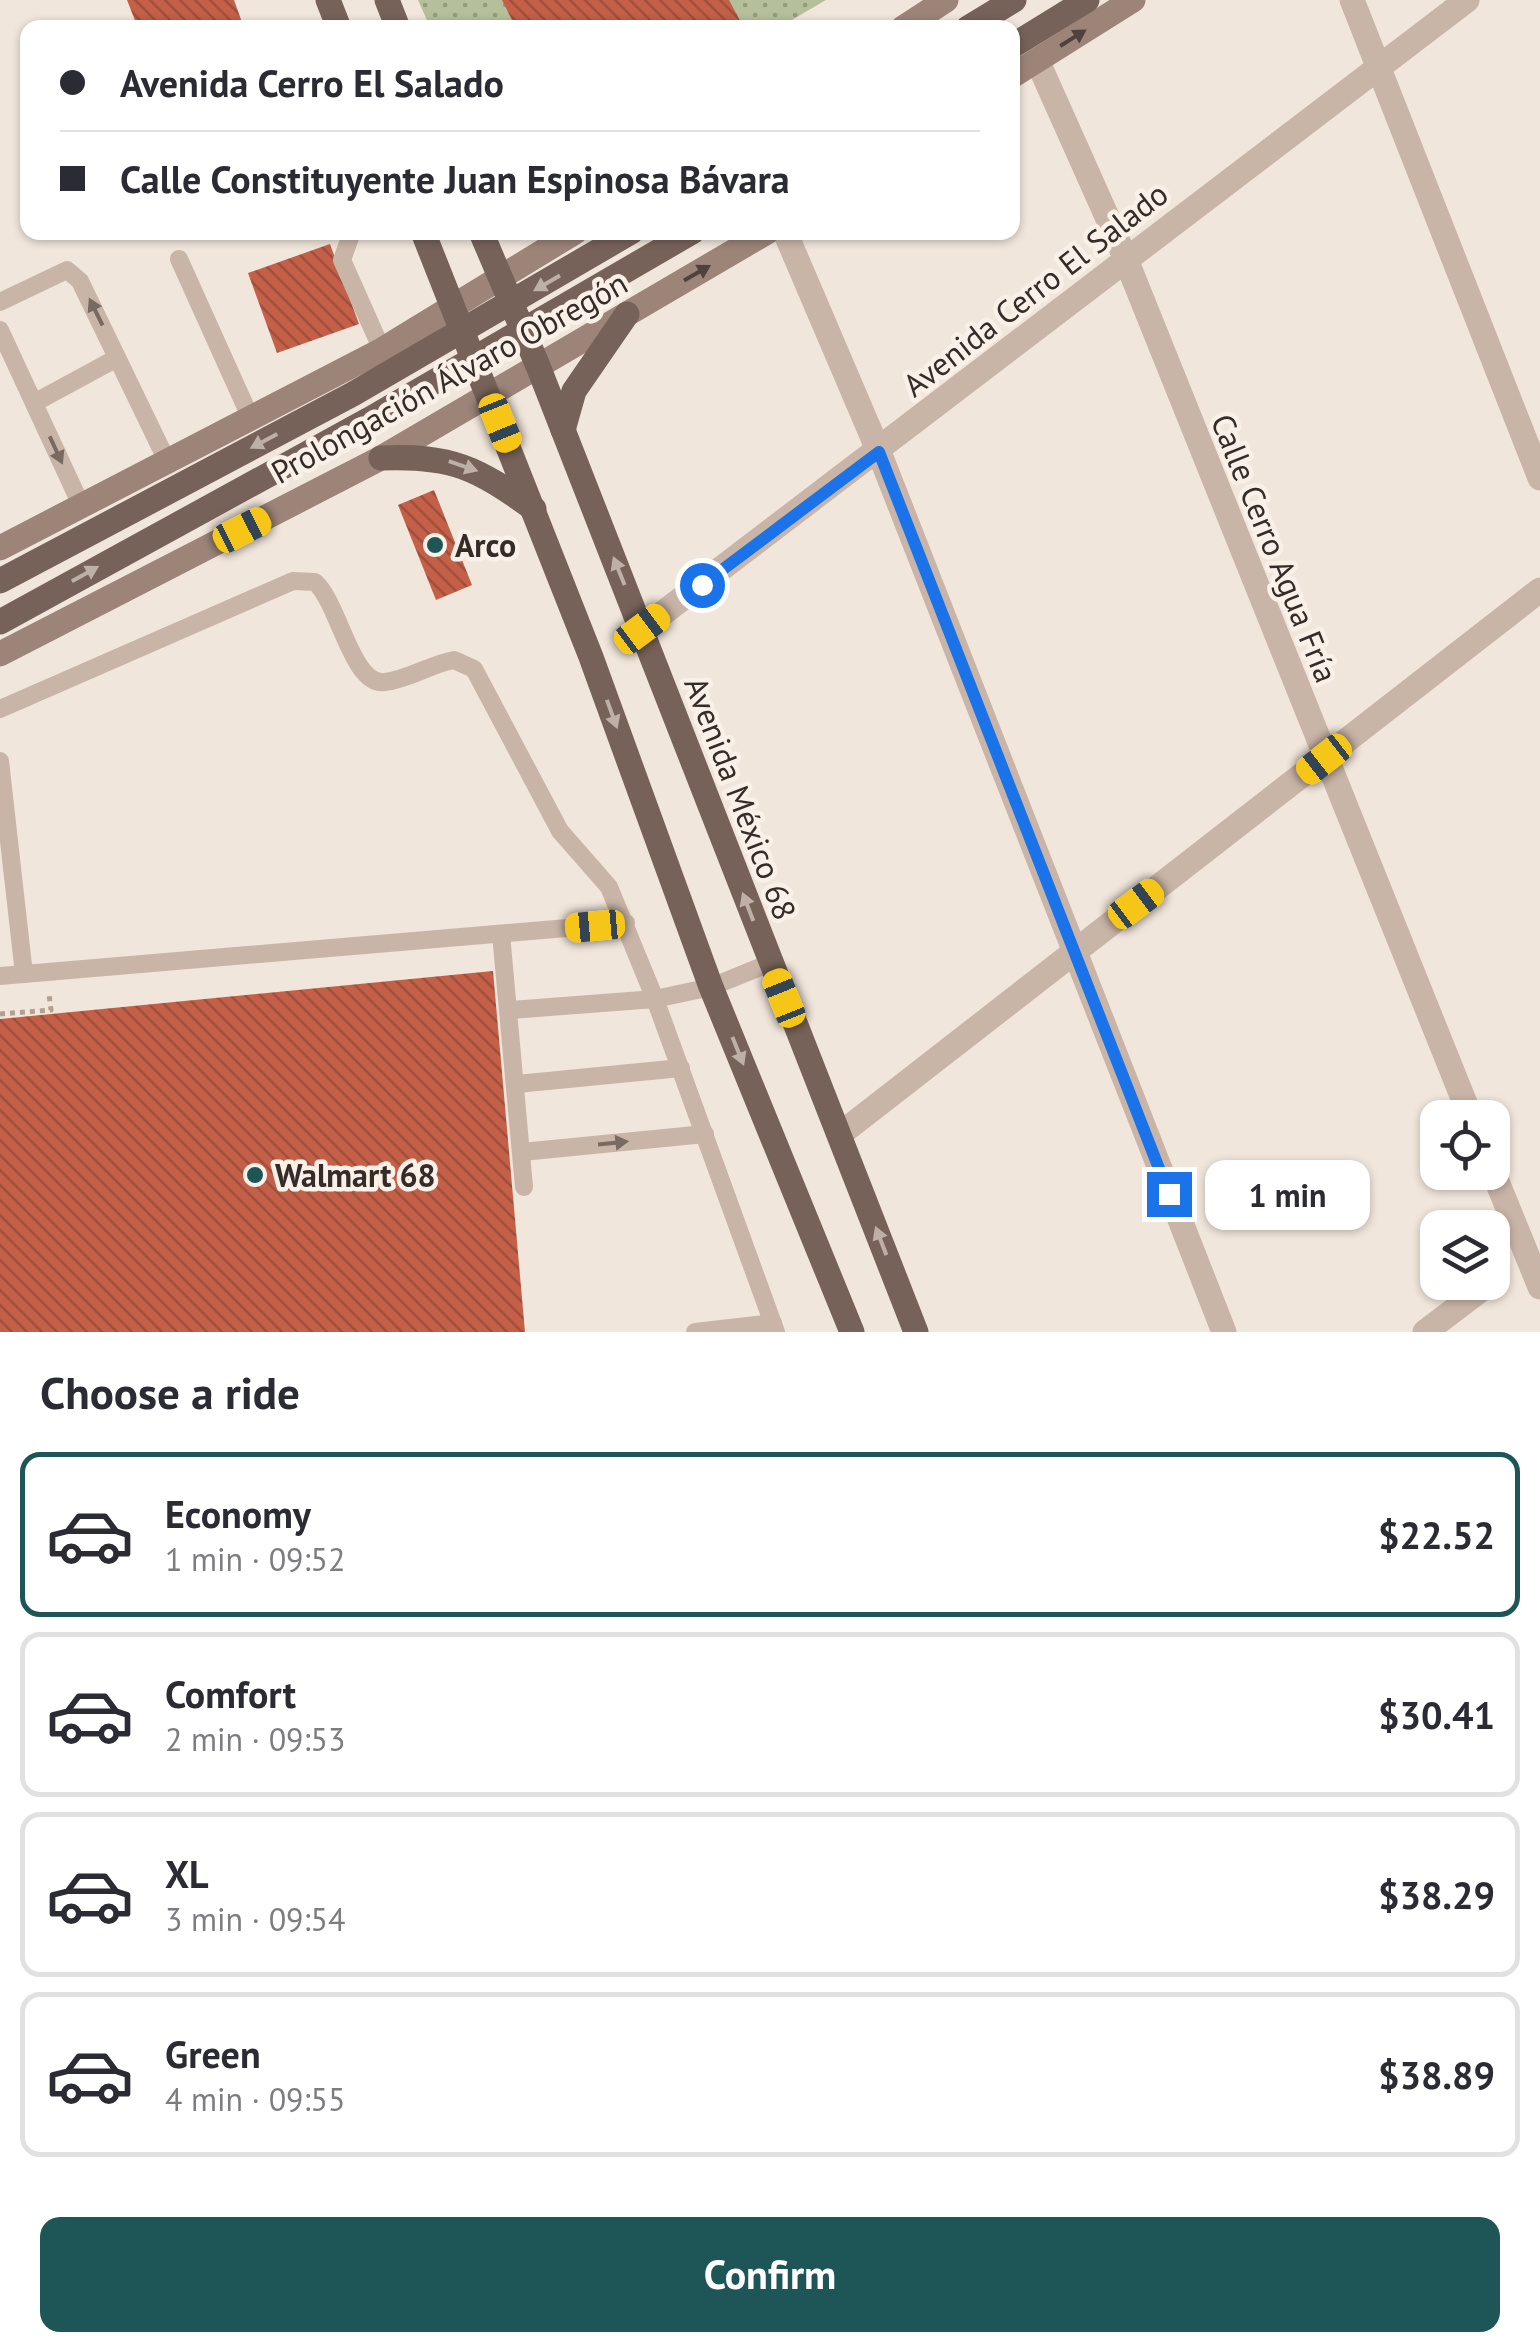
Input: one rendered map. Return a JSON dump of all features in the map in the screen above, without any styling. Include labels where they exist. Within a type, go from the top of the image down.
[{"type":"main road","points":[[915,20],[946,0]]},
{"type":"main road","points":[[981,20],[1014,0]]},
{"type":"main road","points":[[1020,41],[1086,0]]},
{"type":"main road","points":[[1020,71],[1133,0]]},
{"type":"main road","points":[[425,240],[534,509],[711,986],[852,1332]]},
{"type":"main road","name":"Avenida México 68","points":[[485,240],[642,629],[916,1332]]},
{"type":"main road","name":"Prolongación Álvaro Obregón","points":[[0,548],[252,421],[382,350],[562,240]]},
{"type":"main road","name":"Prolongación Álvaro Obregón","points":[[0,581],[353,394],[617,240]]},
{"type":"main road","name":"Prolongación Álvaro Obregón","points":[[0,622],[370,419],[678,240]]},
{"type":"main road","name":"Prolongación Álvaro Obregón","points":[[0,654],[381,458],[753,240]]},
{"type":"main road","points":[[563,430],[574,391],[627,314]]},
{"type":"main road","points":[[381,458],[455,461],[478,470],[534,509]]},
{"type":"street","points":[[1352,0],[1540,478]]},
{"type":"street","name":"Avenida Cerro El Salado","points":[[642,629],[1467,0]]},
{"type":"street","name":"Calle Cerro Agua Fría","points":[[1037,60],[1125,257],[1465,1100]]},
{"type":"street","points":[[788,240],[879,452],[1224,1332]]},
{"type":"street","points":[[839,1135],[1540,590]]},
{"type":"street","points":[[1503,1190],[1534,1250],[1540,1287]]},
{"type":"street","points":[[1510,1268],[1534,1250]]},
{"type":"street","points":[[1424,1332],[1468,1300]]},
{"type":"lane","points":[[349,240],[342,260],[382,350]]},
{"type":"lane","points":[[178,258],[252,421]]},
{"type":"lane","points":[[0,302],[67,270],[80,281],[168,464]]},
{"type":"lane","points":[[0,330],[82,506]]},
{"type":"lane","points":[[34,403],[117,358]]},
{"type":"lane","points":[[0,709],[294,582],[316,582],[328,597],[362,672],[372,680],[385,682],[454,660],[474,670],[560,831],[596,868],[626,923],[775,1328],[696,1332]]},
{"type":"lane","points":[[0,760],[24,974]]},
{"type":"lane","points":[[0,976],[626,923]]},
{"type":"lane","points":[[501,934],[524,1187]]},
{"type":"lane","points":[[510,1010],[655,998],[711,986],[770,963]]},
{"type":"lane","points":[[516,1084],[680,1068]]},
{"type":"lane","points":[[522,1152],[704,1134]]},
{"type":"path","points":[[0,1014],[51,1010],[46,972]]},
{"type":"green space","points":[[418,0],[826,0],[792,20],[427,20]]},
{"type":"building","points":[[127,0],[234,0],[241,20],[135,20]]},
{"type":"building","points":[[502,0],[729,0],[740,20],[512,20]]},
{"type":"building","points":[[330,244],[359,324],[277,353],[248,273]]},
{"type":"building","name":"Arco","points":[[434,490],[472,585],[436,600],[398,505]]},
{"type":"building","name":"Walmart 68","points":[[493,971],[525,1332],[0,1332],[0,1019]]},
{"type":"place","name":"Arco","points":[[435,545]]},
{"type":"place","name":"Walmart 68","points":[[255,1175]]},
{"type":"route","points":[[702,585],[879,452],[1169,1194]]}]
